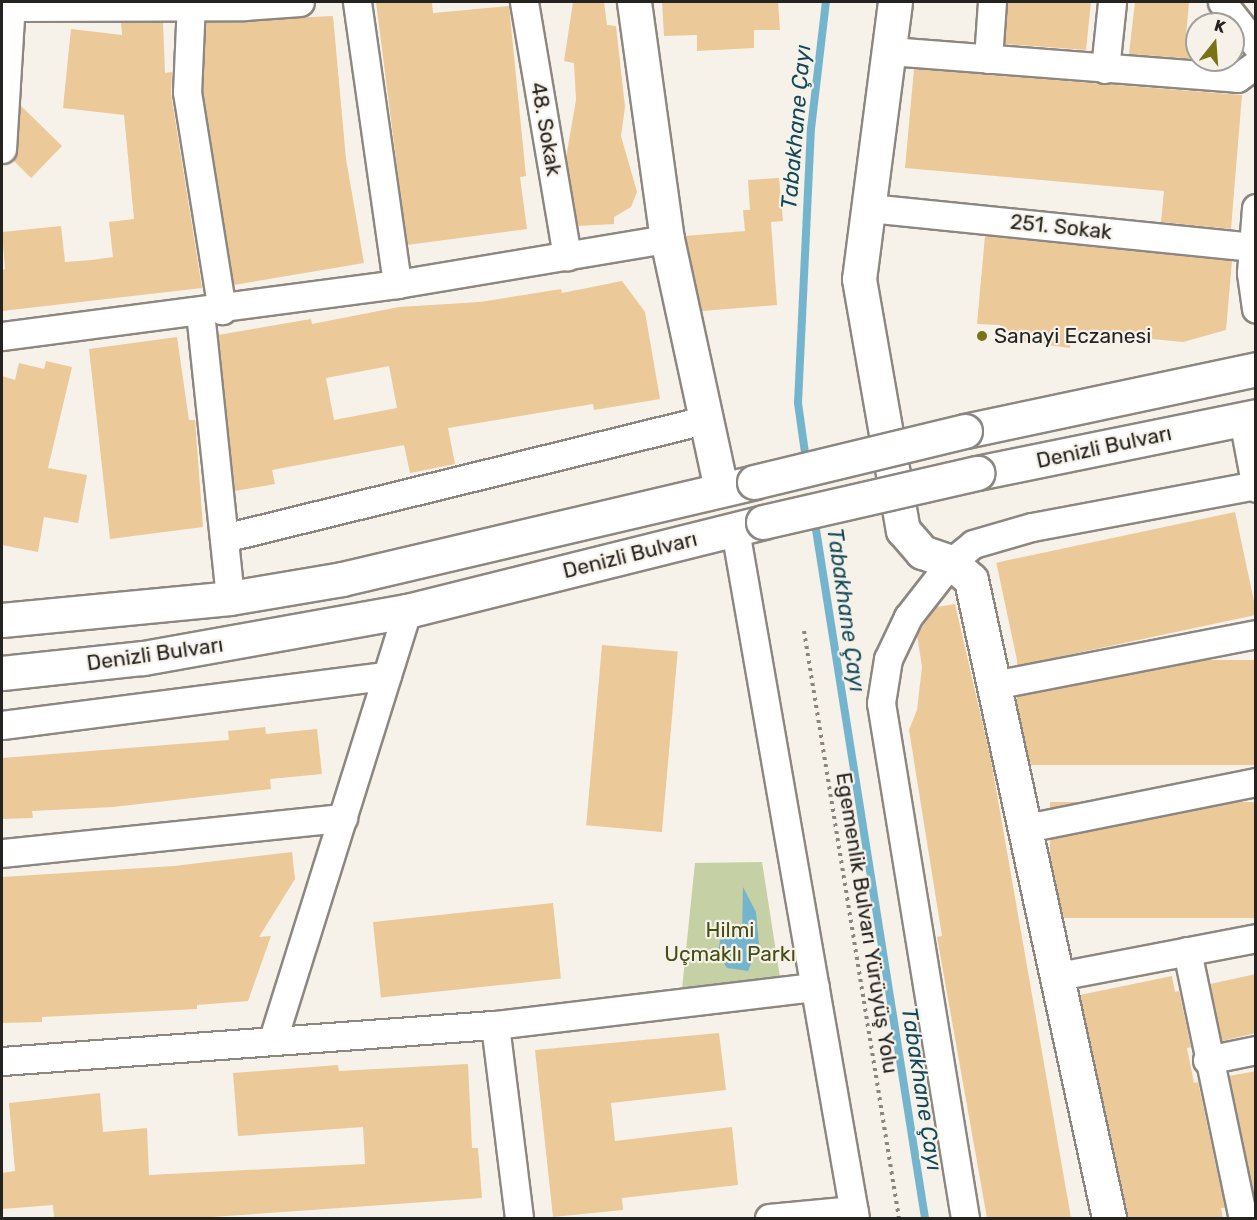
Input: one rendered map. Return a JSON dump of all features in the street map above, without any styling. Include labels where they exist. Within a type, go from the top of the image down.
[{"type":"main road","points":[[634,2],[667,239],[704,420],[721,489]]},
{"type":"main road","points":[[895,2],[859,279],[903,530],[922,552],[951,562],[971,580],[1059,976],[1109,1218]]},
{"type":"main road","name":"Denizli Bulvarı","points":[[2,620],[230,598],[342,579],[965,432],[1256,369]]},
{"type":"main road","name":"Denizli Bulvarı","points":[[2,673],[143,658],[407,611],[749,526],[977,473],[1249,417]]},
{"type":"street","points":[[191,2],[187,92],[211,311],[224,538],[230,598]]},
{"type":"street","points":[[2,149],[11,4],[191,2],[244,6],[300,2]]},
{"type":"street","points":[[357,2],[397,284]]},
{"type":"street","name":"48. Sokak","points":[[524,2],[567,256]]},
{"type":"street","points":[[988,58],[992,2]]},
{"type":"street","points":[[1105,69],[1112,2]]},
{"type":"street","points":[[1222,2],[1256,45]]},
{"type":"street","points":[[890,51],[1237,78],[1256,64]]},
{"type":"street","name":"251. Sokak","points":[[869,208],[1253,247]]},
{"type":"street","points":[[1256,208],[1253,247],[1256,309]]},
{"type":"street","points":[[2,336],[211,311],[397,284],[667,239]]},
{"type":"street","points":[[965,1218],[881,703],[888,659],[908,617],[951,562],[973,544],[1032,527],[1255,486],[1249,417]]},
{"type":"street","points":[[224,538],[704,420]]},
{"type":"street","points":[[749,526],[815,987],[854,1214],[769,1218]]},
{"type":"street","points":[[273,1040],[407,611]]},
{"type":"street","points":[[994,685],[1256,634]]},
{"type":"street","points":[[2,725],[387,676]]},
{"type":"street","points":[[1026,828],[1256,782]]},
{"type":"street","points":[[2,853],[343,818]]},
{"type":"street","points":[[1059,976],[1256,938]]},
{"type":"street","points":[[1187,951],[1207,1060],[1243,1218]]},
{"type":"street","points":[[2,1061],[495,1025],[815,987]]},
{"type":"street","points":[[495,1025],[519,1218]]},
{"type":"street","points":[[1207,1060],[1256,1050]]},
{"type":"path","name":"Egemenlik Bulvarı Yürüyüş Yolu","points":[[804,631],[899,1218]]},
{"type":"green space","name":"Hilmi Uçmaklı Parkı","points":[[762,862],[781,984],[682,989],[695,863]]},
{"type":"water","points":[[743,887],[756,912],[759,945],[748,971],[727,968],[718,954],[720,940],[742,934]]},
{"type":"building","points":[[376,2],[432,2],[433,13],[509,6],[526,176],[520,177],[527,229],[407,245]]},
{"type":"building","points":[[573,2],[604,2],[607,25],[616,26],[625,107],[621,136],[637,192],[631,207],[614,217],[614,224],[578,226],[566,158],[576,100],[574,63],[564,61]]},
{"type":"building","points":[[662,2],[778,2],[780,30],[754,30],[754,48],[697,51],[697,35],[664,36]]},
{"type":"building","points":[[1007,2],[1091,2],[1086,50],[1005,44]]},
{"type":"building","points":[[1135,2],[1189,2],[1188,12],[1185,12],[1185,58],[1129,54]]},
{"type":"building","points":[[333,16],[346,159],[364,263],[234,285],[203,91],[206,22]]},
{"type":"building","points":[[121,22],[163,22],[165,73],[172,72],[171,94],[202,288],[2,311],[2,270],[5,269],[2,232],[61,226],[65,262],[92,260],[113,257],[109,222],[134,219],[124,115],[63,108],[71,29],[122,35]]},
{"type":"building","points":[[914,69],[1242,95],[1231,229],[1161,222],[1164,191],[905,168]]},
{"type":"building","points":[[20,105],[62,146],[31,178],[13,160],[18,150]]},
{"type":"building","points":[[779,178],[783,221],[771,222],[777,305],[702,311],[685,236],[745,231],[743,210],[750,210],[748,180]]},
{"type":"building","points":[[985,236],[1232,261],[1226,330],[1183,342],[1071,331],[1070,348],[998,338],[1000,325],[977,324]]},
{"type":"building","points":[[622,281],[645,312],[660,399],[594,410],[593,404],[448,428],[455,464],[410,473],[404,445],[272,470],[275,484],[235,491],[218,335],[311,319],[312,324],[399,307],[480,302],[561,289],[562,293]],"holes":[[[389,366],[397,408],[334,420],[326,378]]]},
{"type":"building","points":[[177,337],[189,420],[195,420],[203,527],[110,539],[89,349]]},
{"type":"building","points":[[46,361],[72,367],[48,468],[87,475],[78,523],[44,517],[38,552],[2,545],[2,376],[15,380],[19,363],[44,369]]},
{"type":"building","points":[[1235,512],[1256,615],[1018,665],[996,563]]},
{"type":"building","points":[[955,604],[991,760],[1071,1218],[987,1218],[937,937],[942,936],[909,730],[917,710],[922,667],[917,635],[936,607]]},
{"type":"building","points":[[602,645],[678,652],[662,832],[586,825]]},
{"type":"building","points":[[1017,660],[1256,660],[1256,765],[1017,765]]},
{"type":"building","points":[[265,727],[266,734],[317,729],[322,774],[270,779],[271,789],[113,807],[32,811],[33,818],[2,819],[2,758],[229,740],[228,731]]},
{"type":"building","points":[[1050,802],[1256,802],[1256,918],[1050,918]]},
{"type":"building","points":[[292,852],[295,879],[259,937],[271,936],[248,1001],[197,1005],[197,1009],[42,1017],[42,1022],[2,1023],[2,877],[174,866]]},
{"type":"building","points":[[553,903],[561,979],[381,998],[373,922]]},
{"type":"building","points":[[1256,974],[1256,1033],[1222,1041],[1210,984]]},
{"type":"building","points":[[1172,976],[1175,992],[1179,991],[1191,1047],[1187,1048],[1194,1083],[1198,1082],[1225,1208],[1221,1208],[1223,1218],[1127,1218],[1080,995]]},
{"type":"building","points":[[719,1033],[726,1090],[611,1103],[615,1141],[732,1127],[738,1185],[622,1198],[623,1210],[553,1217],[535,1050]]},
{"type":"building","points":[[468,1064],[472,1148],[478,1148],[482,1198],[198,1218],[54,1218],[53,1205],[2,1209],[2,1173],[15,1171],[9,1103],[100,1093],[103,1132],[147,1128],[149,1175],[365,1164],[363,1127],[238,1136],[233,1073],[338,1065],[339,1071]]},
{"type":"building","points":[[1256,1071],[1256,1201],[1229,1076]]},
{"type":"waterway","name":"Tabakhane Çayı","points":[[806,460],[798,403],[811,129],[826,2]]},
{"type":"waterway","name":"Tabakhane Çayı","points":[[814,517],[925,1218]]},
{"type":"place","name":"Sanayi Eczanesi","points":[[982,336]]}]
